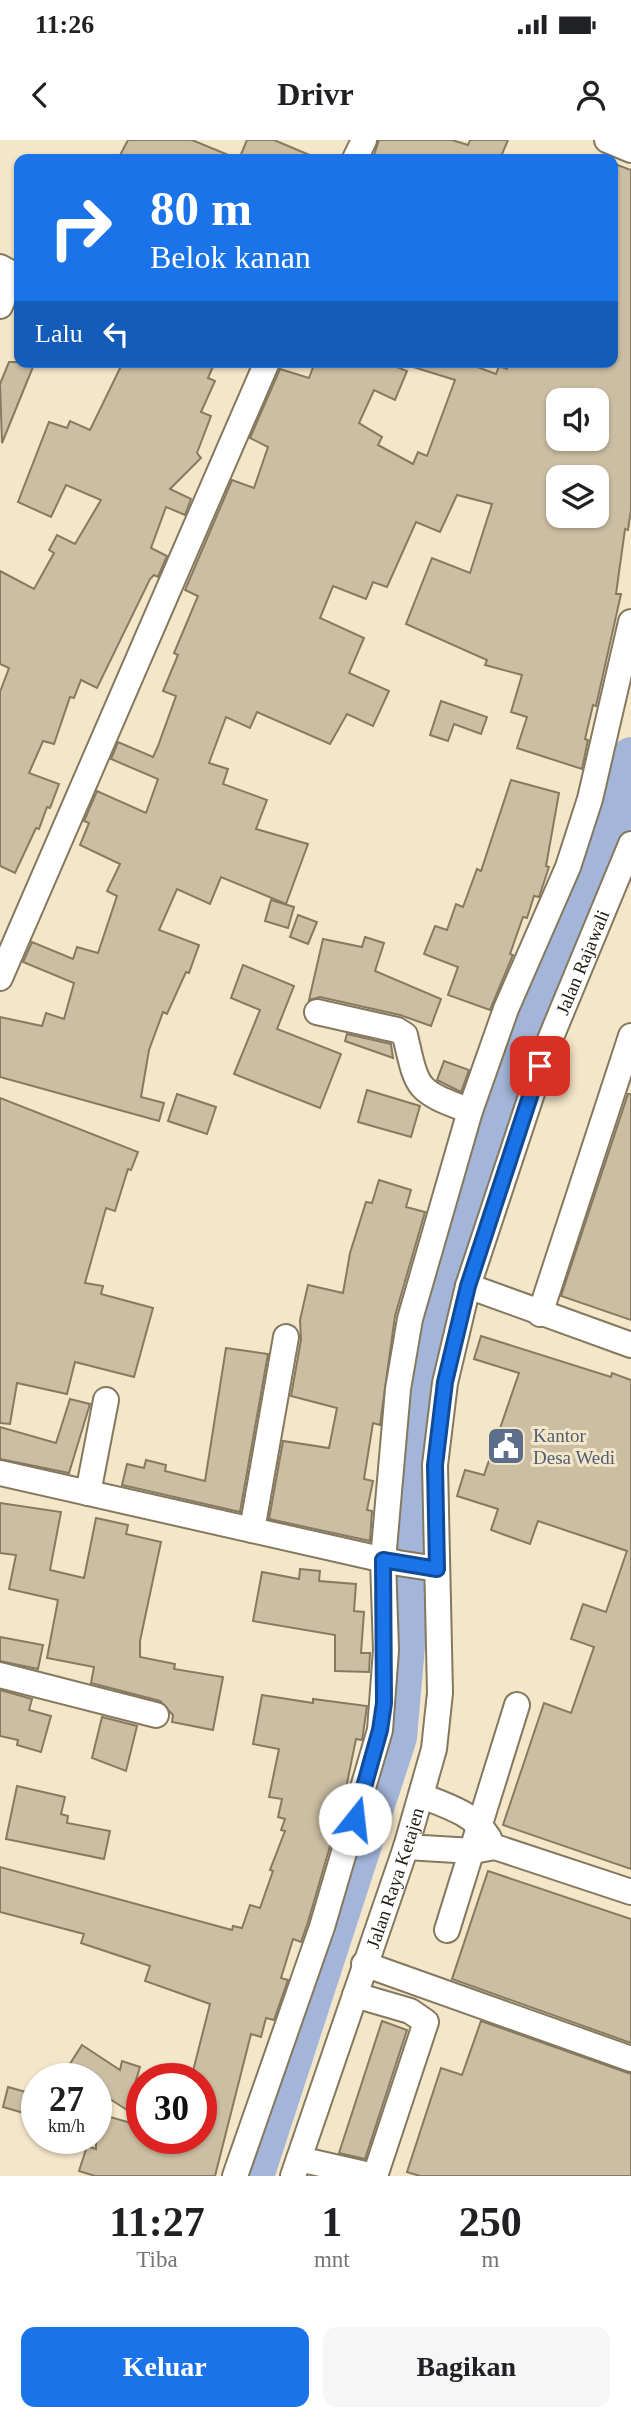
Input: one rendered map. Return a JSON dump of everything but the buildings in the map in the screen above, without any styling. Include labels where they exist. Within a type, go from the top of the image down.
[{"type":"street","points":[[607,140],[631,150]]},
{"type":"street","points":[[0,267],[9,272],[11,281],[0,306]]},
{"type":"street","points":[[0,978],[264,368]]},
{"type":"street","points":[[235,2176],[322,1927],[380,1730],[391,1562],[398,1389],[410,1319],[470,1111],[506,1009],[579,833],[609,727],[631,622]]},
{"type":"street","name":"Jalan Rajawali","points":[[431,1568],[439,1415],[468,1286],[530,1091],[631,844]]},
{"type":"street","points":[[317,1012],[397,1030],[405,1035],[415,1077],[426,1093],[470,1111]]},
{"type":"street","points":[[540,1314],[631,1036]]},
{"type":"street","points":[[468,1286],[631,1345]]},
{"type":"street","points":[[252,1530],[286,1337]]},
{"type":"street","points":[[88,1493],[106,1400]]},
{"type":"street","points":[[0,1473],[391,1562],[431,1568]]},
{"type":"street","name":"Jalan Raya Ketajen","points":[[296,2168],[406,1847],[434,1749],[440,1693],[431,1568]]},
{"type":"street","points":[[0,1675],[156,1715]]},
{"type":"street","points":[[447,1930],[484,1849],[482,1825],[517,1705]]},
{"type":"street","points":[[422,1796],[467,1815],[482,1825]]},
{"type":"street","points":[[406,1847],[484,1849],[631,1892]]},
{"type":"street","points":[[364,1964],[631,2059]]},
{"type":"street","points":[[296,2168],[374,2176],[426,2022],[410,2011],[355,1995]]},
{"type":"waterway","points":[[254,2176],[397,1737],[428,1385],[452,1247],[625,788],[631,757]]},
{"type":"place","name":"Kantor Desa Wedi","points":[[506,1446]]},
{"type":"route","points":[[355,1819],[380,1730],[384,1703],[386,1650],[383,1560],[437,1569],[435,1465],[445,1382],[468,1286],[540,1066]]}]
